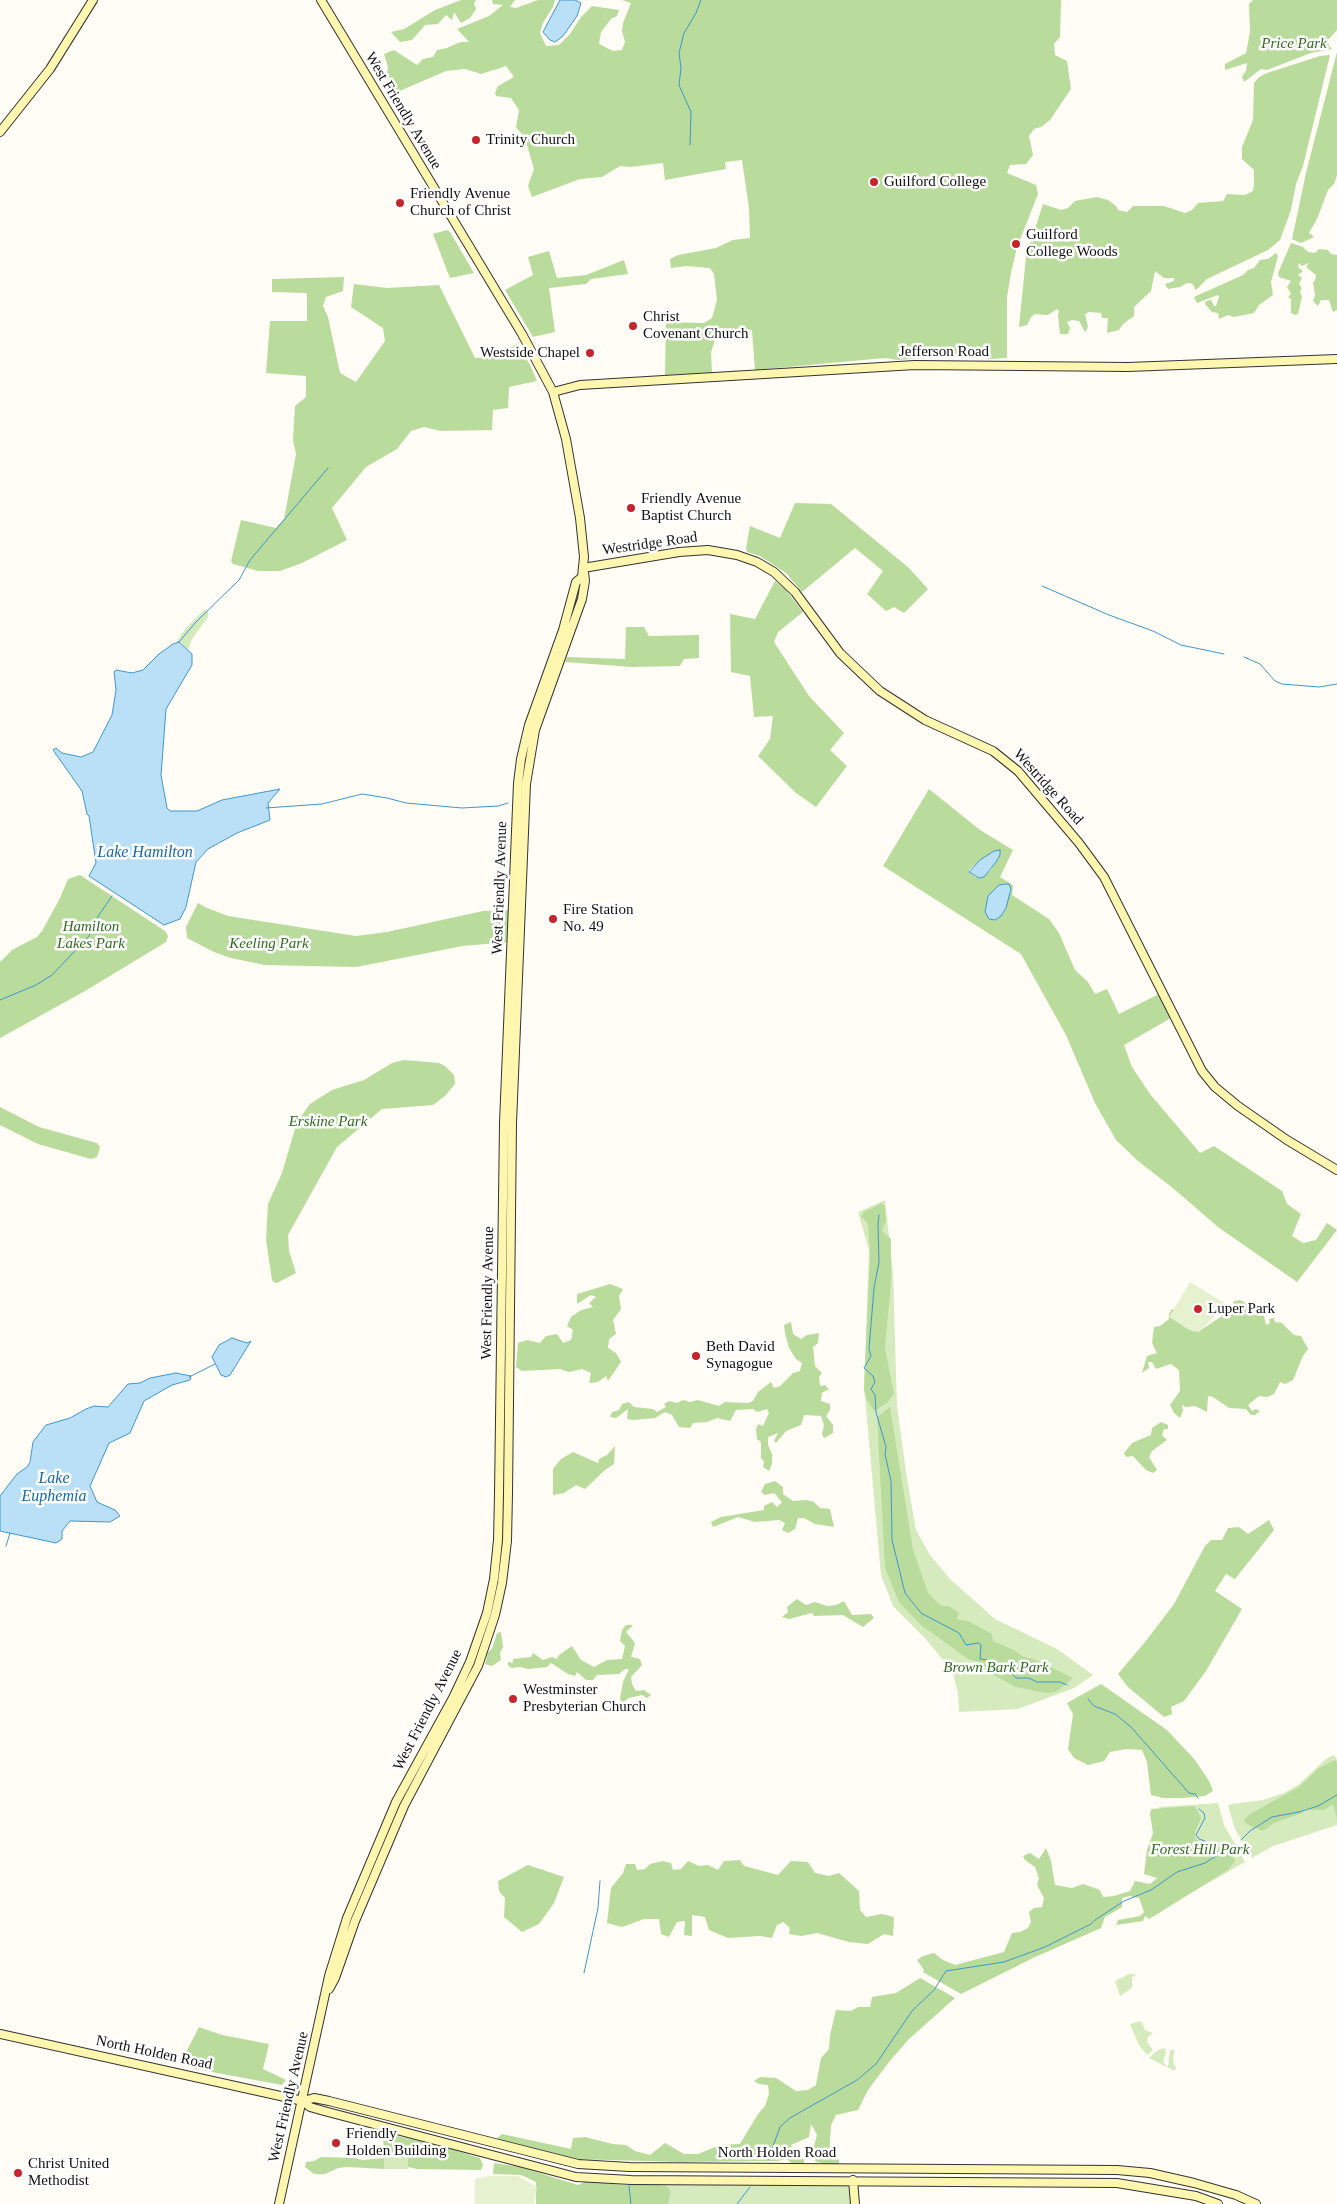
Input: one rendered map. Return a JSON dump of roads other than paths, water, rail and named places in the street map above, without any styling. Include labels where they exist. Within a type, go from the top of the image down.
[{"type":"main road","points":[[0,132],[50,69],[93,0]]},
{"type":"main road","name":"West Friendly Avenue","points":[[278,2204],[303,2101],[329,1976],[347,1918],[396,1802],[470,1662],[487,1613],[494,1579],[498,1540],[504,1123],[517,803],[521,759],[529,725],[562,630],[576,582],[582,577],[583,568],[583,542],[576,494],[562,420],[553,392],[525,340],[321,0]]},
{"type":"main road","name":"Jefferson Road","points":[[553,392],[580,385],[916,365],[1128,367],[1337,359]]},
{"type":"main road","name":"Westridge Road","points":[[583,568],[679,552],[708,550],[737,555],[758,562],[774,572],[795,592],[840,653],[880,691],[925,720],[993,750],[1018,771],[1079,843],[1104,877],[1202,1071],[1216,1087],[1238,1106],[1287,1140],[1337,1170]]},
{"type":"main road","name":"West Friendly Avenue","points":[[326,1995],[335,1978],[355,1921],[404,1806],[478,1666],[495,1615],[502,1583],[507,1541],[513,1114],[526,784],[536,730],[582,599],[585,581],[583,568]]},
{"type":"main road","name":"North Holden Road","points":[[0,2034],[303,2101],[314,2098],[365,2109],[578,2164],[629,2167],[1117,2170],[1150,2173],[1194,2182],[1236,2195],[1256,2204]]},
{"type":"main road","name":"North Holden Road","points":[[303,2101],[310,2107],[324,2111],[576,2177],[631,2180],[1116,2183],[1196,2196],[1218,2204]]},
{"type":"main road","points":[[852,2180],[855,2204]]},
{"type":"water","points":[[560,0],[575,0],[581,3],[577,16],[563,36],[555,42],[550,40],[543,32]]},
{"type":"water","name":"Lake Hamilton","points":[[179,642],[192,654],[192,665],[166,709],[161,775],[167,808],[170,811],[197,811],[222,800],[280,789],[268,803],[270,820],[237,833],[208,849],[196,862],[186,907],[180,919],[164,925],[89,876],[96,863],[89,816],[82,791],[53,750],[56,748],[62,753],[81,757],[93,752],[112,715],[116,690],[114,672],[116,670],[132,673],[143,670],[159,654]]},
{"type":"water","points":[[1000,850],[1000,855],[996,862],[984,877],[979,878],[969,872],[980,860],[994,851]]},
{"type":"water","points":[[1009,884],[1011,889],[1006,908],[1001,916],[995,920],[989,919],[985,912],[988,896],[999,885]]},
{"type":"water","points":[[232,1338],[247,1343],[251,1341],[230,1375],[226,1377],[221,1375],[212,1357],[219,1345]]},
{"type":"water","name":"Lake Euphemia","points":[[176,1373],[191,1376],[190,1380],[172,1385],[144,1401],[130,1433],[109,1443],[90,1486],[97,1502],[115,1510],[120,1516],[110,1522],[70,1521],[62,1531],[62,1539],[56,1543],[0,1531],[0,1496],[17,1474],[27,1467],[30,1462],[33,1442],[46,1425],[70,1418],[94,1406],[108,1407],[128,1384],[140,1383],[150,1378]]},
{"type":"waterway","points":[[690,145],[691,112],[679,85],[681,68],[679,53],[684,33],[696,13],[701,0]]},
{"type":"waterway","points":[[179,642],[196,622],[239,580],[250,560],[328,468]]},
{"type":"waterway","points":[[1042,586],[1109,615],[1153,631],[1181,645],[1224,654]]},
{"type":"waterway","points":[[1244,657],[1260,664],[1275,681],[1282,684],[1319,687],[1337,684]]},
{"type":"waterway","points":[[266,808],[322,804],[362,794],[406,803],[462,808],[498,806],[508,803]]},
{"type":"waterway","points":[[0,1000],[36,985],[52,975],[89,936],[99,915],[112,896]]},
{"type":"waterway","points":[[879,1215],[879,1262],[874,1288],[869,1349],[871,1356],[864,1368],[873,1376],[875,1382],[871,1389],[875,1395],[876,1412],[886,1447],[885,1454],[891,1481],[892,1540],[905,1593],[921,1613],[959,1633],[966,1645],[978,1643],[981,1645],[980,1659],[996,1661],[998,1669],[1009,1670],[1016,1678],[1029,1678],[1037,1682],[1060,1682],[1067,1685]]},
{"type":"waterway","points":[[189,1377],[215,1364]]},
{"type":"waterway","points":[[6,1546],[10,1533]]},
{"type":"waterway","points":[[1088,1699],[1094,1706],[1115,1714],[1131,1727],[1189,1793],[1195,1794],[1198,1798]]},
{"type":"waterway","points":[[1241,1840],[1250,1831],[1272,1817],[1318,1806],[1337,1795]]},
{"type":"waterway","points":[[1199,1809],[1204,1813],[1205,1818],[1196,1835],[1199,1839],[1205,1841],[1205,1848],[1213,1853],[1217,1851],[1218,1855]]},
{"type":"waterway","points":[[768,2160],[780,2127],[790,2118],[857,2080],[876,2064],[912,2011],[934,1990],[946,1971],[1004,1962],[1045,1947],[1091,1924],[1124,1901],[1151,1890],[1177,1872],[1205,1863],[1234,1845]]},
{"type":"waterway","points":[[584,1973],[598,1908],[600,1881]]},
{"type":"waterway","points":[[629,2186],[631,2204]]},
{"type":"waterway","points":[[737,2204],[750,2187]]},
{"type":"place","name":"Trinity Church","points":[[476,140]]},
{"type":"place","name":"Guilford College","points":[[874,182]]},
{"type":"place","name":"Friendly Avenue Church of Christ","points":[[400,203]]},
{"type":"place","name":"Guilford College Woods","points":[[1016,244]]},
{"type":"place","name":"Christ Covenant Church","points":[[633,326]]},
{"type":"place","name":"Westside Chapel","points":[[590,353]]},
{"type":"place","name":"Friendly Avenue Baptist Church","points":[[631,508]]},
{"type":"place","name":"Fire Station No. 49","points":[[553,919]]},
{"type":"place","name":"Luper Park","points":[[1198,1309]]},
{"type":"place","name":"Beth David Synagogue","points":[[696,1356]]},
{"type":"place","name":"Westminster Presbyterian Church","points":[[513,1699]]},
{"type":"place","name":"Friendly Holden Building","points":[[336,2143]]},
{"type":"place","name":"Christ United Methodist","points":[[18,2173]]},
{"type":"park label","name":"Price Park","points":[[1294,44]]},
{"type":"park label","name":"Hamilton Lakes Park","points":[[91,936]]},
{"type":"park label","name":"Keeling Park","points":[[269,944]]},
{"type":"park label","name":"Erskine Park","points":[[328,1122]]},
{"type":"park label","name":"Brown Bark Park","points":[[996,1668]]},
{"type":"park label","name":"Forest Hill Park","points":[[1200,1850]]}]
